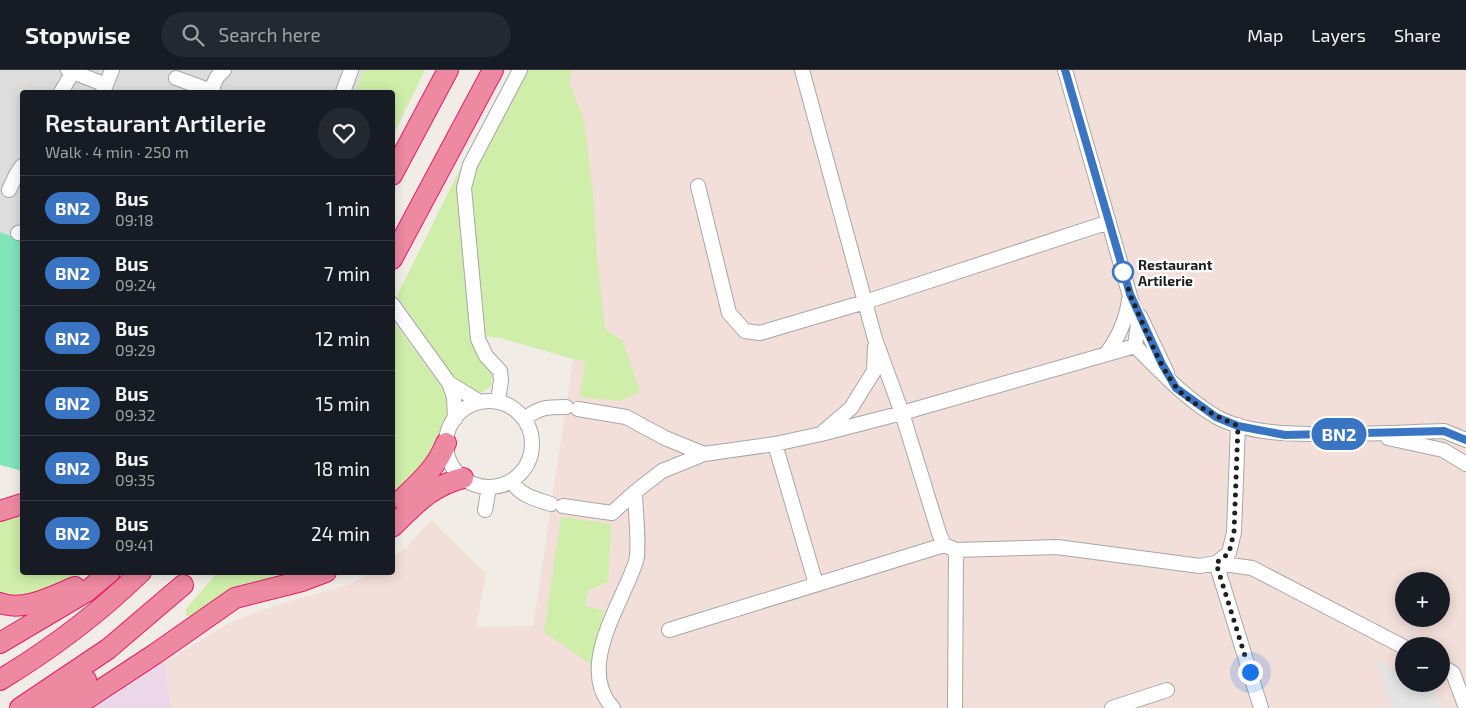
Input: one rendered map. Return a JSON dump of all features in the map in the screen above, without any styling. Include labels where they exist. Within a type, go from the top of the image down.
[{"type":"highway","points":[[431,104],[444,70]]},
{"type":"highway","points":[[395,169],[448,70]]},
{"type":"highway","points":[[395,253],[493,70]]},
{"type":"highway","points":[[395,505],[432,469],[442,455],[446,443]]},
{"type":"highway","points":[[395,524],[426,495],[440,486],[463,478]]},
{"type":"highway","points":[[0,511],[20,505]]},
{"type":"highway","points":[[0,603],[24,605],[78,586],[96,575]]},
{"type":"highway","points":[[0,643],[86,592],[106,575]]},
{"type":"highway","points":[[0,680],[40,656],[69,635],[98,612],[138,575]]},
{"type":"highway","points":[[73,708],[156,654],[234,598],[302,581],[318,575]]},
{"type":"highway","points":[[20,708],[108,649],[189,579]]},
{"type":"highway","points":[[47,708],[112,660],[146,628],[189,579]]},
{"type":"street","points":[[62,90],[70,71],[104,89],[112,70]]},
{"type":"street","points":[[213,90],[217,76],[224,70]]},
{"type":"street","points":[[344,90],[351,70]]},
{"type":"street","points":[[498,402],[501,380],[500,371],[486,356],[478,338],[464,188],[470,165],[520,70]]},
{"type":"street","points":[[802,70],[875,339],[902,413],[939,534],[950,547],[955,708]]},
{"type":"street","points":[[1064,70],[1138,324],[1135,346]]},
{"type":"street","points":[[176,78],[207,90]]},
{"type":"street","points":[[9,190],[20,169]]},
{"type":"street","points":[[698,186],[729,313],[745,331],[760,334],[865,302],[1109,222]]},
{"type":"street","points":[[1106,354],[1122,331],[1128,313],[1130,294]]},
{"type":"street","points":[[1130,294],[1162,364],[1176,388]]},
{"type":"street","points":[[395,308],[449,383],[454,397],[455,419]]},
{"type":"street","points":[[821,434],[851,408],[874,371],[875,339]]},
{"type":"street","points":[[512,481],[522,494],[557,505],[612,513],[662,471],[704,454],[775,444],[821,434],[902,413],[1135,346]]},
{"type":"street","points":[[1135,346],[1176,388],[1216,417],[1238,426],[1285,435],[1466,430]]},
{"type":"street","points":[[449,383],[480,402]]},
{"type":"street","points":[[480,402],[498,402],[507,405],[524,419],[532,441],[531,453],[521,473],[512,481],[501,486],[480,486],[463,478],[450,463],[446,443],[449,430],[455,419],[466,408],[480,402]]},
{"type":"street","points":[[524,419],[536,410],[546,407],[572,408],[626,417],[665,438],[704,454]]},
{"type":"street","points":[[1216,563],[1229,553],[1234,532],[1238,426]]},
{"type":"street","points":[[1444,431],[1466,440]]},
{"type":"street","points":[[1365,434],[1443,450],[1466,464]]},
{"type":"street","points":[[775,444],[816,584]]},
{"type":"street","points":[[485,510],[489,487]]},
{"type":"street","points":[[613,708],[606,700],[598,671],[605,632],[637,559],[635,492]]},
{"type":"street","points":[[669,630],[816,584],[950,547],[1057,547],[1200,566],[1216,563],[1252,568],[1395,642]]},
{"type":"street","points":[[1216,563],[1261,708]]},
{"type":"street","points":[[1450,671],[1453,673],[1466,708]]},
{"type":"street","points":[[1112,708],[1167,690]]},
{"type":"shaded area","points":[[0,70],[363,70],[356,90],[20,90],[20,239],[0,232]]},
{"type":"shaded area","points":[[547,70],[1466,70],[1466,708],[171,708],[165,662],[229,623],[273,606],[351,584],[366,575],[395,575],[395,556],[406,548],[431,520],[486,574],[476,627],[533,626],[573,359],[501,338]]},
{"type":"shaded area","points":[[1376,659],[1395,669],[1395,692],[1436,692],[1439,708],[1392,708]]},
{"type":"shaded area","points":[[165,662],[171,708],[95,708]]},
{"type":"green space","points":[[363,70],[425,70],[395,131],[395,90],[356,90]]},
{"type":"green space","points":[[514,70],[572,70],[569,82],[584,121],[593,193],[598,268],[605,329],[623,341],[640,392],[620,401],[580,397],[585,361],[501,338],[472,335],[476,352],[492,375],[491,386],[483,392],[469,392],[456,381],[397,296],[455,179]]},
{"type":"green space","points":[[0,232],[20,239],[20,470],[0,465]]},
{"type":"green space","points":[[395,324],[445,391],[451,406],[439,436],[435,454],[426,471],[395,502]]},
{"type":"green space","points":[[20,512],[20,575],[80,575],[55,588],[32,595],[20,597],[0,593],[0,519]]},
{"type":"green space","points":[[561,517],[611,524],[608,582],[588,591],[585,606],[604,610],[592,665],[544,632]]},
{"type":"green space","points":[[215,575],[300,575],[197,616],[186,616],[186,609]]},
{"type":"bus line","name":"BN2","points":[[1065,70],[1130,294],[1162,364],[1176,388],[1216,417],[1238,426],[1285,435],[1444,431],[1466,440]]},
{"type":"place","name":"Restaurant Artilerie","points":[[1123,272]]},
{"type":"route","points":[[1123,272],[1130,294],[1147,333],[1176,388],[1216,417],[1238,426],[1234,532],[1229,553],[1216,563],[1250,672]]}]
